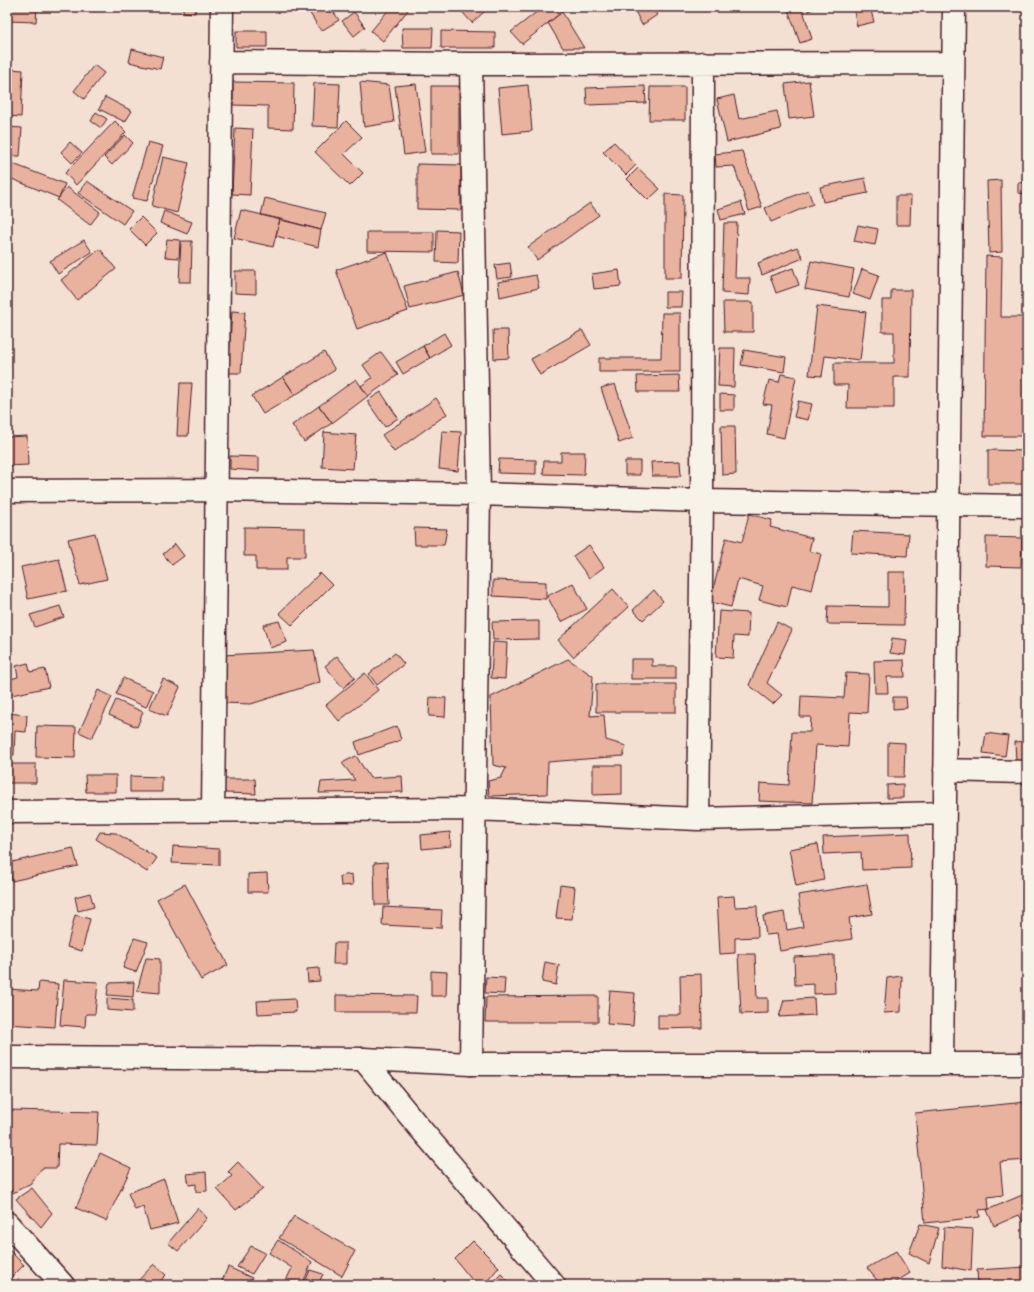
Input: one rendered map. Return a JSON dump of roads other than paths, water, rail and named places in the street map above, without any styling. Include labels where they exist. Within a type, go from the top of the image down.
[{"type":"street","points":[[213,810],[222,7]]},
{"type":"street","points":[[942,1064],[954,7]]},
{"type":"street","points":[[221,62],[471,64],[953,63]]},
{"type":"street","points":[[471,64],[479,494],[471,1064]]},
{"type":"street","points":[[698,819],[702,501],[703,64]]},
{"type":"street","points":[[7,491],[216,490],[479,494],[702,501],[1027,506]]},
{"type":"street","points":[[945,770],[1027,772]]},
{"type":"street","points":[[7,812],[474,809],[698,819],[944,814]]},
{"type":"street","points":[[7,1057],[363,1059],[471,1064],[1027,1064]]},
{"type":"street","points":[[363,1059],[418,1126],[554,1285]]},
{"type":"street","points":[[7,1223],[63,1285]]}]
